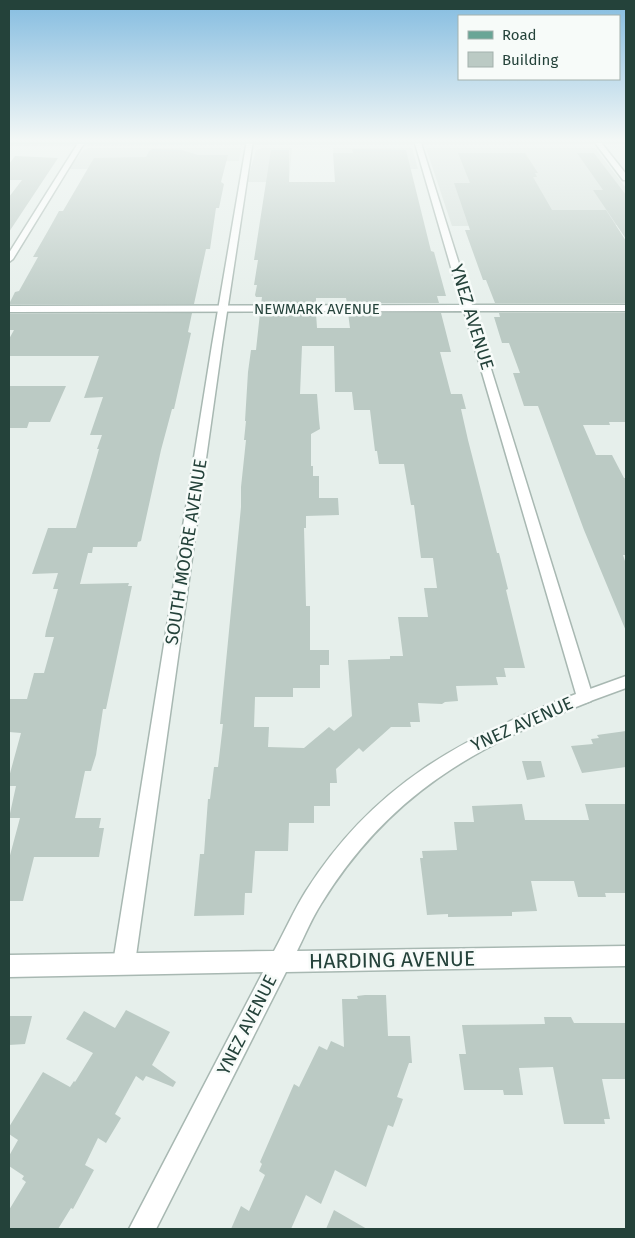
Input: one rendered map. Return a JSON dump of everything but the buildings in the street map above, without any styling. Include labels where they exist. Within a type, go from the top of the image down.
[{"type":"street","points":[[9,259],[47,198]]},
{"type":"street","name":"SOUTH MOORE AVENUE","points":[[124,964],[216,353],[241,198]]},
{"type":"street","name":"YNEZ AVENUE","points":[[142,1229],[314,898],[343,856],[390,804],[437,767],[478,742],[526,719],[585,697],[435,198]]},
{"type":"street","name":"NEWMARK AVENUE","points":[[9,309],[626,308]]},
{"type":"street","points":[[585,697],[626,682]]},
{"type":"street","name":"HARDING AVENUE","points":[[9,966],[626,956]]},
{"type":"shaded area","points":[[443,198],[626,198],[626,225],[452,226]]}]
